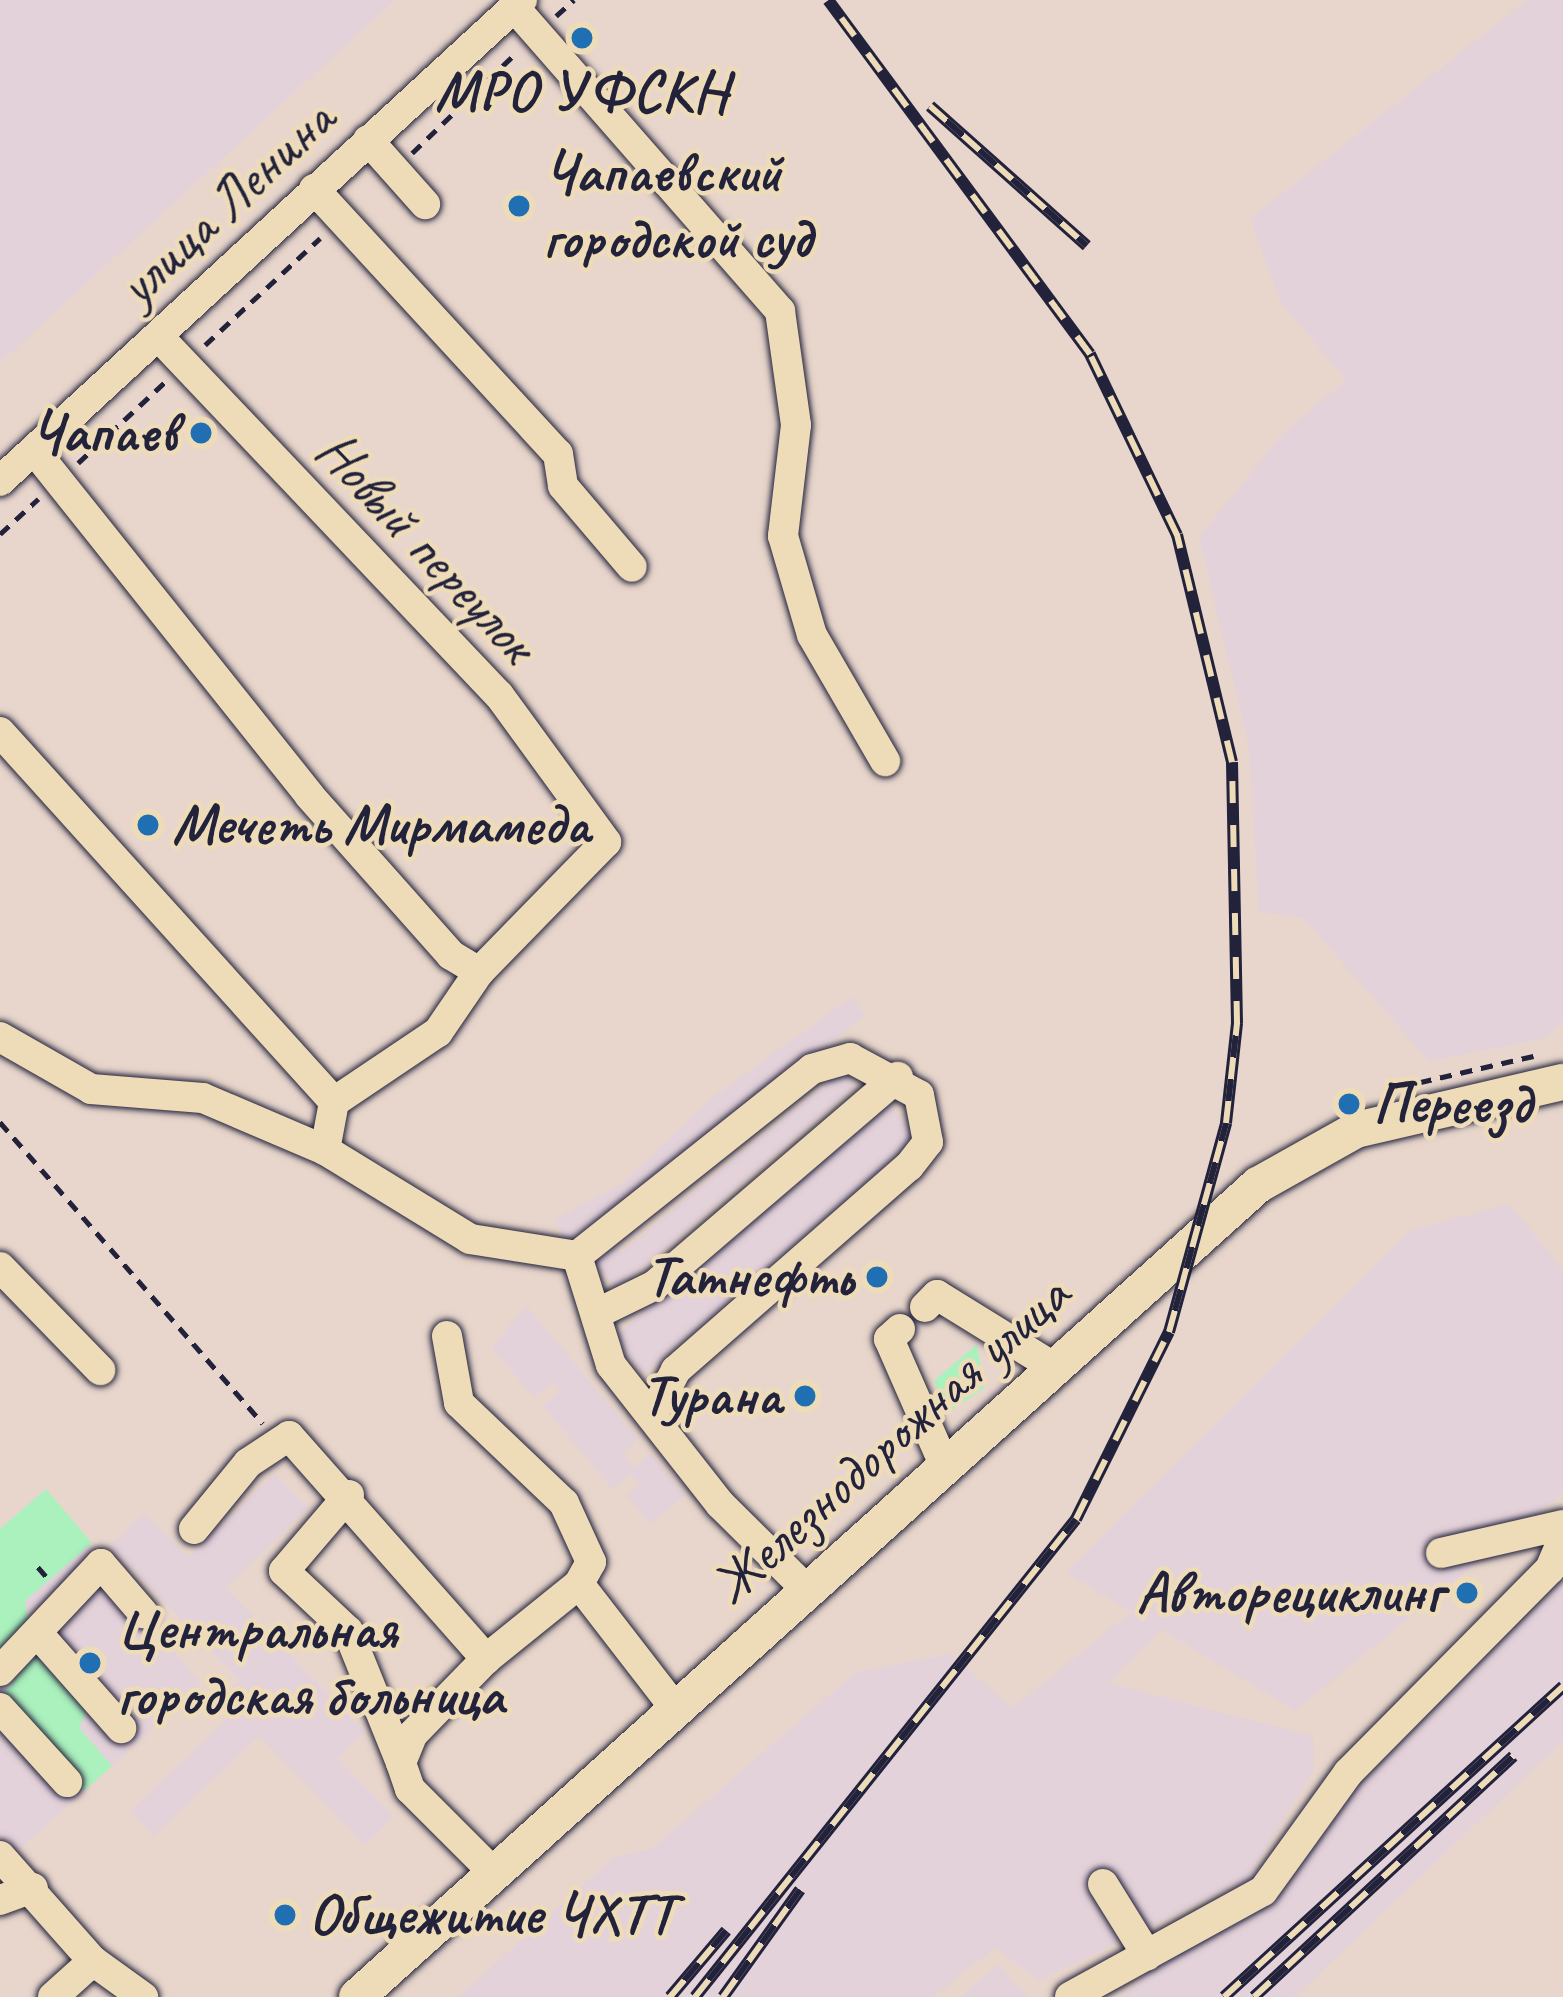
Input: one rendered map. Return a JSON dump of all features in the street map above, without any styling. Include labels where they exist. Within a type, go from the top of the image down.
[{"type":"main road","name":"Железнодорожная улица","points":[[357,1997],[1202,1230],[1307,1154],[1416,1110],[1563,1082]]},
{"type":"street","points":[[518,3],[779,311],[796,424],[782,536],[812,635],[885,761]]},
{"type":"street","name":"улица Ленина","points":[[0,481],[518,3]]},
{"type":"street","points":[[368,140],[425,204]]},
{"type":"street","points":[[314,189],[558,454],[563,486],[632,567]]},
{"type":"street","name":"Новый переулок","points":[[158,336],[499,695],[605,842],[479,972]]},
{"type":"street","points":[[34,450],[309,795],[451,955],[479,972],[438,1032],[334,1102],[325,1150]]},
{"type":"street","points":[[0,732],[334,1102]]},
{"type":"street","points":[[0,1037],[91,1089],[203,1098],[325,1150],[470,1239],[577,1256],[812,1069],[850,1058],[898,1077],[919,1095],[928,1142],[676,1370],[653,1414]]},
{"type":"street","points":[[600,1312],[655,1285],[898,1077]]},
{"type":"street","points":[[577,1256],[600,1312],[611,1365],[806,1589]]},
{"type":"street","points":[[0,1267],[100,1370]]},
{"type":"street","points":[[925,1307],[937,1295],[1052,1366]]},
{"type":"street","points":[[900,1329],[889,1340],[944,1464]]},
{"type":"street","points":[[401,1763],[413,1734],[486,1659],[579,1585],[591,1562],[564,1503],[459,1403],[447,1336]]},
{"type":"street","points":[[194,1529],[248,1463],[289,1436],[349,1495],[486,1659]]},
{"type":"street","points":[[349,1495],[284,1571],[348,1631],[410,1789],[494,1873]]},
{"type":"street","points":[[1441,1553],[1563,1525]]},
{"type":"street","points":[[1070,1997],[1263,1891],[1348,1773],[1550,1568],[1563,1539]]},
{"type":"street","points":[[0,1671],[40,1636],[48,1611],[101,1564],[142,1613]]},
{"type":"street","points":[[579,1585],[675,1708]]},
{"type":"street","points":[[40,1636],[122,1728]]},
{"type":"street","points":[[0,1708],[67,1782]]},
{"type":"street","points":[[0,1856],[93,1961],[142,1996]]},
{"type":"street","points":[[1103,1884],[1147,1955]]},
{"type":"street","points":[[0,1900],[33,1888]]},
{"type":"street","points":[[53,1997],[93,1961]]},
{"type":"path","points":[[395,170],[574,0]]},
{"type":"path","points":[[0,534],[342,218]]},
{"type":"path","points":[[0,1122],[266,1426],[289,1436]]},
{"type":"shaded area","points":[[0,0],[395,0],[0,363]]},
{"type":"shaded area","points":[[1527,0],[1563,0],[1563,1022],[1543,1039],[1429,1061],[1303,918],[1259,912],[1249,748],[1199,537],[1286,430],[1346,380],[1280,301],[1250,219]]},
{"type":"shaded area","points":[[852,997],[865,1015],[610,1220],[565,1243],[555,1219],[621,1184],[714,1096]]},
{"type":"shaded area","points":[[842,1070],[855,1086],[617,1289],[590,1257],[609,1241],[621,1253]]},
{"type":"shaded area","points":[[884,1099],[918,1137],[644,1374],[613,1339]]},
{"type":"shaded area","points":[[1509,1204],[1563,1269],[1563,1493],[1295,1711],[1162,1630],[1109,1683],[1313,1736],[1314,1771],[1250,1874],[1563,1576],[1563,1741],[1295,1997],[1122,1997],[1240,1882],[1039,1981],[995,1948],[933,1997],[458,1997],[615,1856],[651,1849],[856,1672],[951,1654],[1012,1708],[1131,1612],[1066,1572],[1411,1230]]},
{"type":"shaded area","points":[[526,1305],[638,1439],[623,1453],[634,1467],[651,1454],[685,1495],[650,1524],[627,1496],[639,1485],[631,1474],[612,1489],[543,1406],[560,1391],[554,1382],[534,1397],[492,1348]]},
{"type":"shaded area","points":[[275,1474],[308,1508],[226,1588],[365,1732],[338,1758],[394,1817],[365,1845],[259,1736],[154,1836],[130,1811],[234,1712],[221,1698],[239,1680],[110,1546],[144,1513],[188,1557]]},
{"type":"shaded area","name":"Центральная городская больница","points":[[46,1489],[201,1685],[0,1868],[0,1529]]},
{"type":"shaded area","points":[[998,1964],[1028,1997],[960,1997]]},
{"type":"green space","points":[[977,1344],[984,1388],[941,1418],[935,1380]]},
{"type":"green space","points":[[46,1489],[92,1543],[25,1601],[28,1620],[0,1653],[0,1529]]},
{"type":"green space","points":[[35,1655],[87,1711],[79,1728],[112,1766],[84,1791],[0,1697]]},
{"type":"railway","points":[[695,1997],[1076,1519],[1169,1332],[1226,1123],[1237,1023],[1232,762],[1177,535],[1090,354],[828,0]]},
{"type":"railway","points":[[930,106],[1087,246]]},
{"type":"railway","points":[[1224,1997],[1563,1686]]},
{"type":"railway","points":[[1254,1997],[1513,1756]]},
{"type":"railway","points":[[723,1997],[800,1890]]},
{"type":"railway","points":[[670,1997],[726,1931]]},
{"type":"place","name":"МРО УФСКН","points":[[582,38]]},
{"type":"place","name":"Чапаевский городской суд","points":[[519,206]]},
{"type":"place","name":"Чапаев","points":[[201,433]]},
{"type":"place","name":"Мечеть Мирмамеда","points":[[148,825]]},
{"type":"place","name":"Переезд","points":[[1349,1104]]},
{"type":"place","name":"Татнефть","points":[[877,1277]]},
{"type":"place","name":"Турана","points":[[805,1396]]},
{"type":"place","name":"Авторециклинг","points":[[1467,1593]]},
{"type":"place","name":"Центральная городская больница","points":[[90,1663]]},
{"type":"place","name":"Общежитие ЧХТТ","points":[[285,1915]]}]
